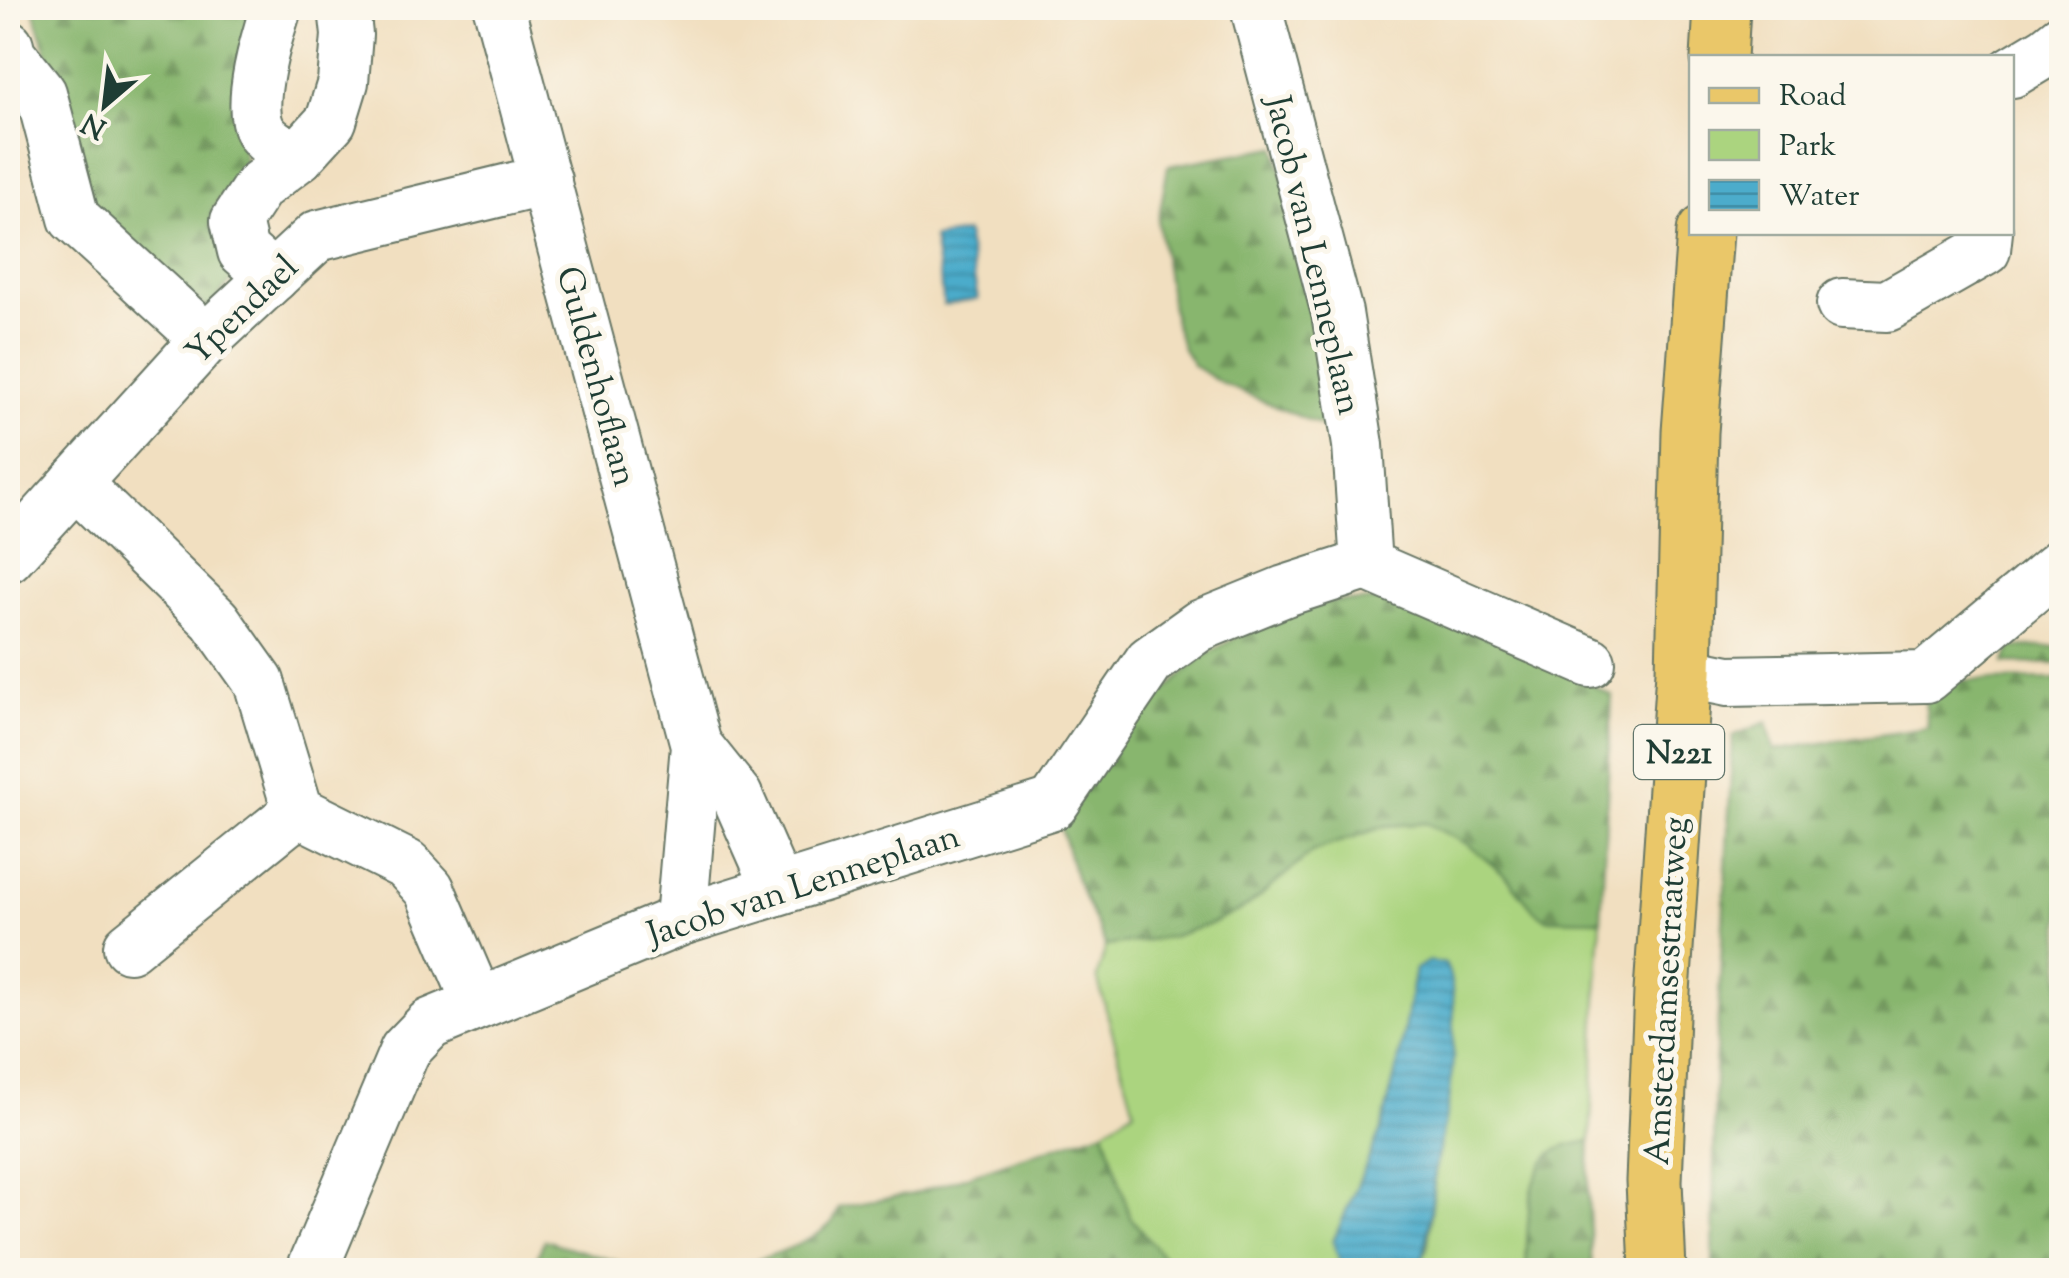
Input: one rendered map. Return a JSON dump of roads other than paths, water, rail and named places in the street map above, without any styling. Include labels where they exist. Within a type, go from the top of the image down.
[{"type":"main road","points":[[1718,55],[1722,8]]},
{"type":"main road","name":"Amsterdamsestraatweg","points":[[1658,1270],[1654,1182],[1660,1030],[1684,672],[1690,432],[1705,235]]},
{"type":"street","points":[[276,8],[260,64],[256,118],[272,144],[299,156]]},
{"type":"street","points":[[273,277],[243,251],[236,220],[260,186],[299,156],[331,122],[343,82],[347,35],[344,8]]},
{"type":"street","name":"Guldenhoflaan","points":[[499,8],[696,745],[681,920]]},
{"type":"street","name":"Jacob van Lenneplaan","points":[[312,1270],[405,1050],[430,1024],[681,920],[1054,804],[1150,661],[1198,626],[1366,565],[1358,445],[1337,313],[1256,8]]},
{"type":"street","points":[[2014,71],[2062,39]]},
{"type":"street","points":[[8,45],[10,54],[41,92],[74,218],[206,340]]},
{"type":"street","name":"Ypendael","points":[[8,557],[206,340],[317,236],[546,180]]},
{"type":"street","points":[[1842,304],[1887,306],[1985,250],[1987,235]]},
{"type":"street","points":[[75,483],[215,620],[258,682],[298,810],[407,866],[429,889],[478,1003]]},
{"type":"street","points":[[1684,672],[1728,681],[1926,677],[2062,563]]},
{"type":"street","points":[[1366,565],[1590,662]]},
{"type":"street","name":"Guldenhoflaan","points":[[696,745],[737,796],[778,889]]},
{"type":"street","points":[[129,947],[298,810]]},
{"type":"water","points":[[966,233],[978,299],[944,305],[933,238]]},
{"type":"water","points":[[1429,961],[1445,964],[1452,989],[1454,1027],[1450,1094],[1423,1257],[1419,1270],[1343,1270],[1333,1242],[1381,1130],[1415,969]]}]
